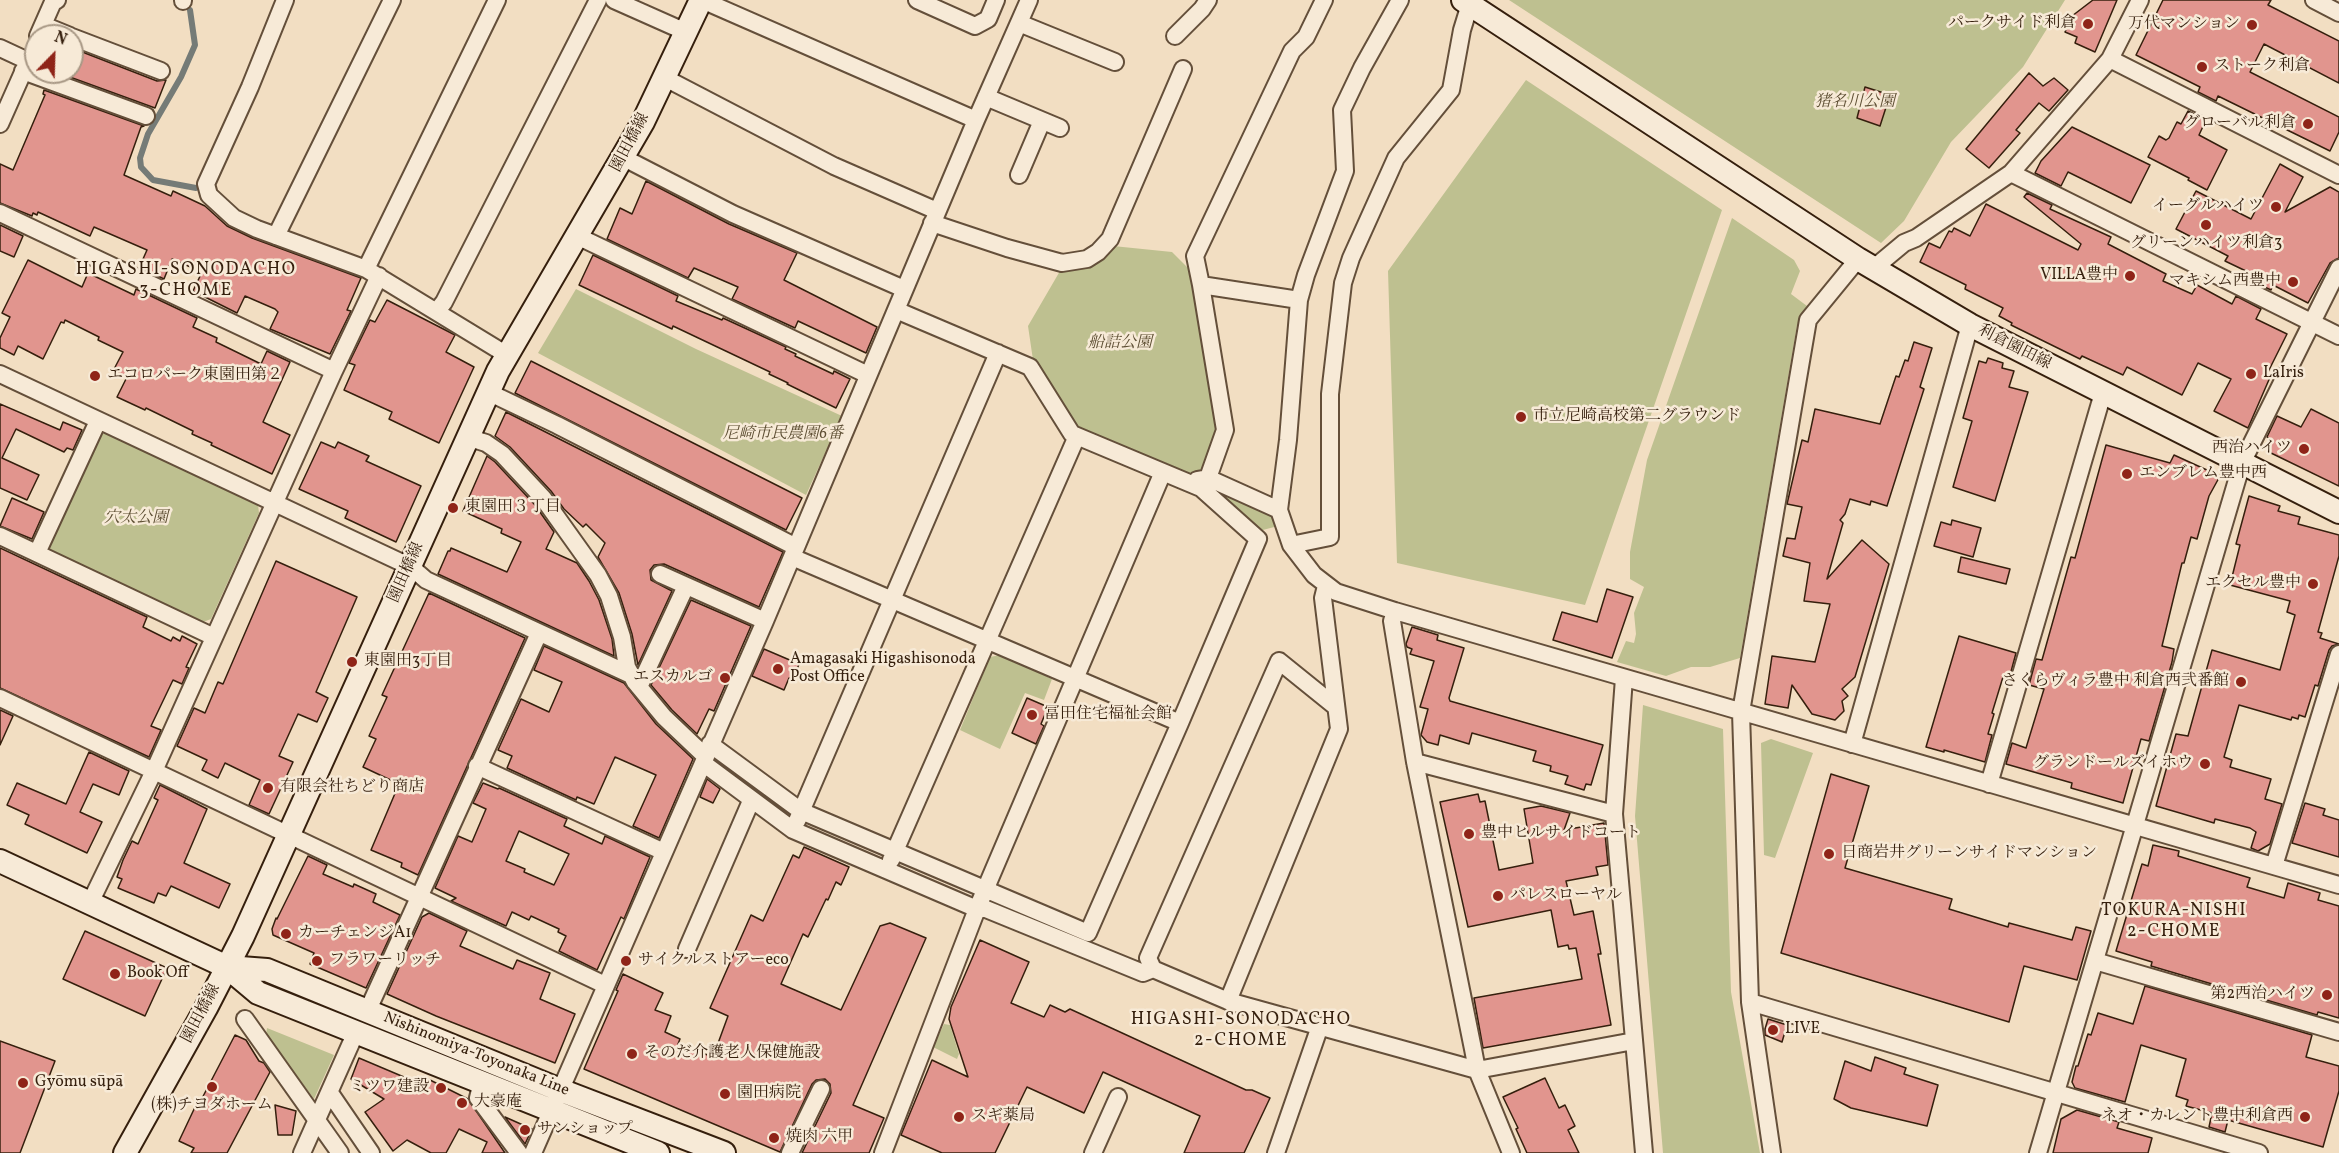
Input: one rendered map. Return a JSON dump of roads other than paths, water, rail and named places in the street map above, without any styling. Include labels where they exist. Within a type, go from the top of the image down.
[{"type":"street","points":[[43,24],[53,2],[57,0]]},
{"type":"street","points":[[66,0],[71,0]]},
{"type":"street","points":[[285,0],[250,87],[206,184],[208,195],[234,218],[372,273],[507,355]]},
{"type":"street","points":[[276,236],[392,0]]},
{"type":"street","points":[[90,903],[154,771],[334,371],[372,273],[497,0]]},
{"type":"street","points":[[437,311],[444,302],[598,0]]},
{"type":"street","points":[[614,0],[686,32]]},
{"type":"street","points":[[701,0],[976,120]]},
{"type":"street","name":"園田橋線","points":[[125,1153],[227,967],[411,567],[488,392],[507,355],[624,158],[665,78],[701,0]]},
{"type":"street","points":[[917,0],[975,26],[988,19],[996,0]]},
{"type":"street","points":[[533,1153],[765,621],[976,120],[1029,0]]},
{"type":"street","points":[[1175,36],[1208,0]]},
{"type":"street","points":[[1208,478],[1225,430],[1195,256],[1292,51],[1306,37],[1324,0]]},
{"type":"street","points":[[1400,0],[1342,110],[1345,171],[1306,275],[1299,300],[1288,440],[1279,510],[1291,545],[1303,563],[1326,586],[1345,595],[1395,611],[2339,885]]},
{"type":"street","points":[[1772,1153],[1750,1002],[1741,712],[1808,320],[1866,263],[1916,238],[2011,173],[2110,59],[2140,0]]},
{"type":"street","points":[[2314,0],[2339,13]]},
{"type":"street","points":[[1291,545],[1330,537],[1330,394],[1343,283],[1351,258],[1396,158],[1452,90],[1467,2]]},
{"type":"street","name":"利倉園田線","points":[[1467,2],[1866,263],[1970,325],[2339,512]]},
{"type":"street","points":[[1019,23],[1115,62]]},
{"type":"street","points":[[84,41],[161,71]]},
{"type":"street","points":[[0,48],[24,65]]},
{"type":"street","points":[[2110,59],[2339,175]]},
{"type":"street","points":[[0,124],[24,68]]},
{"type":"street","points":[[665,78],[935,217],[997,245],[1062,263],[1087,259],[1098,252],[1110,239],[1184,69]]},
{"type":"street","points":[[69,84],[146,116]]},
{"type":"street","points":[[986,98],[1060,129]]},
{"type":"street","points":[[1019,175],[1042,121]]},
{"type":"street","points":[[624,158],[733,214],[904,290]]},
{"type":"street","points":[[2011,173],[2339,336]]},
{"type":"street","points":[[0,213],[334,371]]},
{"type":"street","points":[[578,236],[868,375]]},
{"type":"street","points":[[2038,1153],[2242,463],[2339,268]]},
{"type":"street","points":[[1201,285],[1299,300]]},
{"type":"street","points":[[896,310],[1030,366],[1072,434],[1201,488],[1258,539],[1085,940]]},
{"type":"street","points":[[1851,744],[1970,325]]},
{"type":"street","points":[[793,830],[998,353]]},
{"type":"street","points":[[0,374],[411,567],[426,580],[635,681]]},
{"type":"street","points":[[488,392],[557,425],[794,552],[892,601],[1180,723]]},
{"type":"street","points":[[1989,783],[2103,393]]},
{"type":"street","points":[[37,553],[98,421]]},
{"type":"street","points":[[887,872],[1077,436]]},
{"type":"street","points":[[468,437],[486,443],[514,465],[543,498],[598,575],[616,615],[635,681],[664,717],[706,755],[751,801],[793,830],[887,872],[977,909],[986,909],[1085,940]]},
{"type":"street","points":[[884,1153],[977,909],[1163,472]]},
{"type":"street","points":[[1187,482],[1208,478],[1279,510]]},
{"type":"street","points":[[0,536],[214,637]]},
{"type":"street","points":[[660,574],[765,621]]},
{"type":"street","points":[[635,681],[686,586]]},
{"type":"street","points":[[1228,1001],[1340,729],[1323,598],[1326,586]]},
{"type":"street","points":[[1395,611],[1392,621],[1415,762],[1477,1070],[1511,1153]]},
{"type":"street","points":[[367,1012],[539,633]]},
{"type":"street","points":[[2274,866],[2339,654]]},
{"type":"street","points":[[1336,707],[1280,661],[1148,958],[1153,969],[1228,1001],[1477,1070],[1634,1041]]},
{"type":"street","points":[[1624,678],[1614,814],[1644,1153]]},
{"type":"street","points":[[0,698],[605,985]]},
{"type":"street","points":[[706,755],[801,811],[986,890],[1085,940],[1143,973],[1153,969]]},
{"type":"street","points":[[1415,762],[1614,814]]},
{"type":"street","points":[[477,766],[664,852]]},
{"type":"street","points":[[687,949],[751,801]]},
{"type":"street","name":"Nishinomiya-Toyonaka Line","points":[[0,861],[227,967],[258,993],[654,1152]]},
{"type":"street","points":[[2095,961],[2339,1032]]},
{"type":"street","name":"Nishinomiya-Toyonaka Line","points":[[227,967],[267,970],[561,1090],[724,1153]]},
{"type":"street","points":[[1750,1002],[2259,1153]]},
{"type":"street","points":[[245,1019],[340,1153]]},
{"type":"street","points":[[1276,1153],[1320,1026]]},
{"type":"street","points":[[302,1153],[356,1032]]},
{"type":"street","points":[[482,1082],[478,1098],[519,1153]]},
{"type":"street","points":[[790,1153],[821,1089]]},
{"type":"street","points":[[330,1093],[371,1153]]},
{"type":"street","points":[[1093,1153],[1118,1097]]},
{"type":"waterway","points":[[190,10],[195,45],[181,77],[148,134],[140,158],[141,167],[153,180],[196,188]]},
{"type":"place","name":"パークサイド利倉","points":[[2088,24]]},
{"type":"place","name":"万代マンション","points":[[2252,25]]},
{"type":"place","name":"ストーク利倉","points":[[2202,67]]},
{"type":"place","name":"グローバル利倉","points":[[2308,124]]},
{"type":"place","name":"イーグルハイツ","points":[[2276,207]]},
{"type":"place","name":"グリーンハイツ利倉3","points":[[2206,225]]},
{"type":"place","name":"VILLA豊中","points":[[2130,276]]},
{"type":"place","name":"マキシム西豊中","points":[[2293,282]]},
{"type":"place","name":"LaIris","points":[[2251,374]]},
{"type":"place","name":"エコロパーク東園田第２","points":[[95,376]]},
{"type":"place","name":"市立尼崎高校第二グラウンド","points":[[1521,417]]},
{"type":"place","name":"西治ハイツ","points":[[2304,449]]},
{"type":"place","name":"エンブレム豊中西","points":[[2127,474]]},
{"type":"place","name":"東園田３丁目","points":[[453,508]]},
{"type":"place","name":"エクセル豊中","points":[[2313,584]]},
{"type":"place","name":"東園田3丁目","points":[[352,662]]},
{"type":"place","name":"Amagasaki Higashisonoda Post Office","points":[[778,669]]},
{"type":"place","name":"エスカルゴ","points":[[725,678]]},
{"type":"place","name":"さくらヴィラ豊中 利倉西弐番館","points":[[2241,682]]},
{"type":"place","name":"冨田住宅福祉会館","points":[[1032,715]]},
{"type":"place","name":"グランドールズイホウ","points":[[2205,764]]},
{"type":"place","name":"有限会社ちどり商店","points":[[268,788]]},
{"type":"place","name":"豊中ヒルサイドコート","points":[[1469,834]]},
{"type":"place","name":"日商岩井グリーンサイドマンション","points":[[1829,854]]},
{"type":"place","name":"パレスローヤル","points":[[1498,896]]},
{"type":"place","name":"カーチェンジA1","points":[[286,934]]},
{"type":"place","name":"フラワーリッチ","points":[[317,961]]},
{"type":"place","name":"サイクルストアーeco","points":[[626,961]]},
{"type":"place","name":"Book Off","points":[[115,974]]},
{"type":"place","name":"第2西治ハイツ","points":[[2327,995]]},
{"type":"place","name":"LIVE","points":[[1773,1030]]},
{"type":"place","name":"そのだ介護老人保健施設","points":[[632,1054]]},
{"type":"place","name":"Gyōmu sūpā","points":[[23,1083]]},
{"type":"place","name":"(株)チヨダホーム","points":[[212,1087]]},
{"type":"place","name":"ミツワ建設","points":[[441,1088]]},
{"type":"place","name":"園田病院","points":[[725,1094]]},
{"type":"place","name":"大豪庵","points":[[462,1103]]},
{"type":"place","name":"スギ薬局","points":[[959,1117]]},
{"type":"place","name":"ネオ・カレント豊中利倉西","points":[[2305,1117]]},
{"type":"place","name":"サンショップ","points":[[525,1130]]},
{"type":"place","name":"焼肉 六甲","points":[[774,1138]]},
{"type":"district","name":"HIGASHI-SONODACHO 3-CHOME","points":[[186,281]]},
{"type":"district","name":"TOKURA-NISHI 2-CHOME","points":[[2174,922]]},
{"type":"district","name":"HIGASHI-SONODACHO 2-CHOME","points":[[1241,1031]]},
{"type":"park label","name":"猪名川公園","points":[[1855,103]]},
{"type":"park label","name":"船詰公園","points":[[1120,344]]},
{"type":"park label","name":"尼崎市民農園6番","points":[[783,435]]},
{"type":"park label","name":"穴太公園","points":[[136,519]]}]
